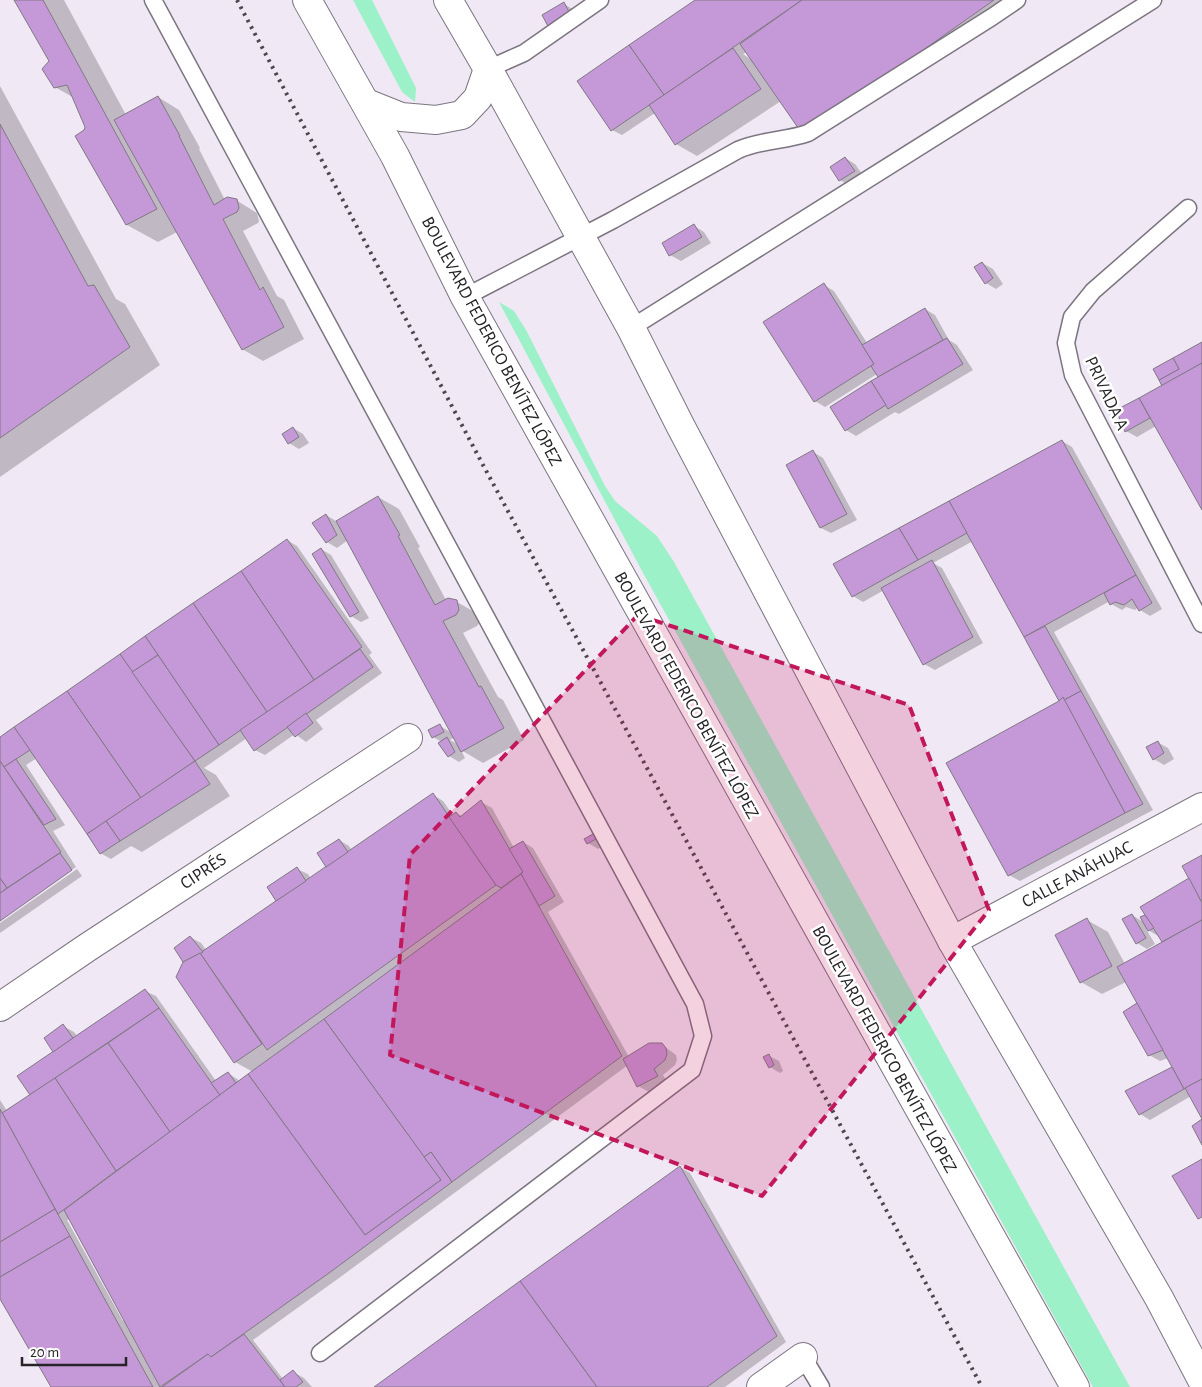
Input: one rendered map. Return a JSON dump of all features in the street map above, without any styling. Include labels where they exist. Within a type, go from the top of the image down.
[{"type":"main road","name":"BOULEVARD FEDERICO BENÍTEZ LÓPEZ","points":[[307,0],[395,156],[465,297],[1075,1387]]},
{"type":"main road","points":[[448,0],[632,328],[680,425],[952,941],[1159,1298],[1202,1380]]},
{"type":"main road","points":[[366,103],[401,117],[436,120],[462,115],[478,98],[488,69]]},
{"type":"main road","name":"CIPRÉS","points":[[0,1007],[96,941],[408,738]]},
{"type":"main road","name":"CALLE ANÁHUAC","points":[[952,941],[1202,807]]},
{"type":"main road","points":[[760,1387],[803,1357]]},
{"type":"lane","points":[[153,0],[695,1004],[703,1036],[692,1070],[320,1353]]},
{"type":"lane","points":[[488,69],[524,52],[600,0]]},
{"type":"lane","points":[[465,297],[738,150],[752,144],[792,139],[814,129],[984,23],[1017,0]]},
{"type":"lane","points":[[632,328],[1153,0]]},
{"type":"lane","name":"PRIVADA A","points":[[1188,208],[1093,291],[1072,318],[1066,343],[1073,375],[1202,624]]},
{"type":"lane","points":[[803,1357],[822,1387]]},
{"type":"highlighted area","points":[[638,615],[909,705],[989,910],[762,1196],[390,1055],[410,855]]},
{"type":"green space","points":[[353,0],[372,0],[416,88],[415,102],[402,92]]},
{"type":"green space","points":[[499,302],[514,311],[526,330],[605,486],[615,501],[657,536],[674,562],[1130,1387],[1093,1387],[642,571]]},
{"type":"building","points":[[14,0],[43,0],[157,209],[126,225],[75,136],[84,130],[85,127],[67,85],[54,88],[42,69],[49,61]]},
{"type":"building","points":[[695,0],[802,0],[664,95],[629,45]]},
{"type":"building","points":[[802,0],[994,0],[803,135],[740,44]]},
{"type":"building","points":[[564,2],[572,18],[550,30],[542,15]]},
{"type":"building","points":[[629,45],[664,95],[611,131],[577,81]]},
{"type":"building","points":[[733,48],[761,89],[675,145],[649,105]]},
{"type":"building","points":[[158,96],[214,205],[227,197],[237,199],[239,208],[237,212],[223,219],[260,290],[263,287],[284,327],[242,350],[114,120]]},
{"type":"building","points":[[0,124],[88,286],[94,285],[130,347],[0,438]]},
{"type":"building","points":[[845,157],[855,171],[839,181],[830,167]]},
{"type":"building","points":[[694,224],[702,237],[669,256],[662,243]]},
{"type":"building","points":[[982,262],[993,278],[985,284],[974,267]]},
{"type":"building","points":[[824,283],[874,364],[814,402],[763,322]]},
{"type":"building","points":[[925,308],[943,340],[878,377],[871,366],[874,364],[862,345]]},
{"type":"building","points":[[947,338],[963,364],[888,409],[871,381]]},
{"type":"building","points":[[1202,342],[1202,363],[1162,386],[1159,380],[1179,369],[1173,358]]},
{"type":"building","points":[[1173,358],[1179,369],[1159,380],[1153,369]]},
{"type":"building","points":[[1202,363],[1202,510],[1139,398]]},
{"type":"building","points":[[871,381],[886,405],[845,431],[830,407]]},
{"type":"building","points":[[1139,398],[1150,418],[1125,432],[1116,410]]},
{"type":"building","points":[[293,427],[299,437],[288,444],[282,434]]},
{"type":"building","points":[[1062,440],[1136,575],[1024,637],[949,501]]},
{"type":"building","points":[[813,450],[847,514],[820,528],[786,465]]},
{"type":"building","points":[[378,496],[435,605],[448,598],[457,600],[459,610],[456,615],[443,621],[504,728],[461,752],[336,521]]},
{"type":"building","points":[[949,501],[967,533],[918,560],[899,528]]},
{"type":"building","points":[[326,514],[337,535],[326,543],[312,523]]},
{"type":"building","points":[[899,528],[918,560],[852,597],[833,564]]},
{"type":"building","points":[[287,539],[362,647],[314,680],[241,571]]},
{"type":"building","points":[[321,548],[359,612],[350,617],[312,554]]},
{"type":"building","points":[[932,560],[973,637],[923,665],[881,588]]},
{"type":"building","points":[[241,571],[314,680],[267,712],[193,603]]},
{"type":"building","points":[[1136,575],[1152,603],[1139,611],[1132,599],[1124,605],[1115,602],[1110,605],[1104,593]]},
{"type":"building","points":[[193,603],[267,712],[219,745],[145,636]]},
{"type":"building","points":[[1045,626],[1081,691],[1064,700],[1063,697],[1059,701],[1024,637]]},
{"type":"building","points":[[145,636],[158,655],[132,672],[120,654]]},
{"type":"building","points":[[360,649],[373,667],[254,751],[240,730]]},
{"type":"building","points":[[120,654],[195,761],[141,798],[67,691]]},
{"type":"building","points":[[158,655],[219,745],[195,761],[132,672]]},
{"type":"building","points":[[67,691],[141,798],[87,834],[14,727]]},
{"type":"building","points":[[1081,691],[1143,804],[1125,813],[1064,700]]},
{"type":"building","points":[[1063,697],[1125,813],[1008,876],[946,763],[1059,701]]},
{"type":"building","points":[[306,713],[313,723],[295,737],[287,727]]},
{"type":"building","points":[[440,724],[444,732],[432,738],[428,730]]},
{"type":"building","points":[[14,727],[30,750],[4,767],[0,761],[0,737]]},
{"type":"building","points":[[447,737],[455,752],[448,757],[438,743]]},
{"type":"building","points":[[1158,741],[1164,753],[1153,760],[1146,747]]},
{"type":"building","points":[[16,759],[56,819],[44,825],[4,767]]},
{"type":"building","points":[[0,761],[61,852],[7,888],[0,878]]},
{"type":"building","points":[[195,761],[210,784],[120,841],[106,821]]},
{"type":"building","points":[[433,793],[496,885],[267,1050],[200,953]]},
{"type":"building","points":[[481,800],[523,872],[501,888],[496,885],[449,817],[456,812],[460,817]]},
{"type":"building","points":[[106,821],[120,841],[100,854],[87,834]]},
{"type":"building","points":[[593,834],[596,839],[587,844],[584,839]]},
{"type":"building","points":[[339,839],[348,852],[326,867],[317,853]]},
{"type":"building","points":[[523,841],[555,896],[539,906],[521,874],[523,872],[509,849]]},
{"type":"building","points":[[60,853],[72,870],[0,921],[0,893]]},
{"type":"building","points":[[1202,855],[1202,903],[1182,866]]},
{"type":"building","points":[[297,867],[306,881],[276,901],[267,887]]},
{"type":"building","points":[[521,874],[622,1056],[452,1182],[431,1152],[424,1157],[324,1019]]},
{"type":"building","points":[[0,878],[7,888],[0,893]]},
{"type":"building","points":[[1189,878],[1202,903],[1202,920],[1162,942],[1140,907]]},
{"type":"building","points":[[1132,914],[1146,938],[1136,944],[1122,919]]},
{"type":"building","points":[[1145,915],[1154,928],[1148,931],[1140,917]]},
{"type":"building","points":[[1087,918],[1112,966],[1080,983],[1055,935]]},
{"type":"building","points":[[1202,920],[1202,1079],[1184,1089],[1117,967]]},
{"type":"building","points":[[190,936],[203,952],[183,962],[174,948]]},
{"type":"building","points":[[200,953],[262,1044],[234,1063],[176,977],[183,962]]},
{"type":"building","points":[[145,989],[159,1008],[30,1095],[17,1076]]},
{"type":"building","points":[[1137,1003],[1163,1050],[1148,1056],[1123,1012]]},
{"type":"building","points":[[159,1008],[220,1095],[170,1132],[108,1043]]},
{"type":"building","points":[[324,1019],[441,1180],[365,1235],[248,1074]]},
{"type":"building","points":[[63,1024],[73,1038],[53,1052],[44,1038]]},
{"type":"building","points":[[108,1043],[170,1132],[116,1171],[55,1078]]},
{"type":"building","points":[[649,1043],[662,1043],[666,1048],[667,1054],[665,1060],[654,1069],[658,1076],[637,1087],[623,1059]]},
{"type":"building","points":[[769,1054],[774,1065],[769,1068],[763,1057]]},
{"type":"building","points":[[1172,1067],[1184,1089],[1139,1115],[1125,1091]]},
{"type":"building","points":[[228,1072],[236,1083],[220,1095],[211,1083]]},
{"type":"building","points":[[248,1074],[365,1235],[441,1180],[424,1157],[431,1152],[452,1182],[211,1357],[208,1354],[160,1387],[64,1210]]},
{"type":"building","points":[[55,1078],[116,1171],[58,1214],[2,1113]]},
{"type":"building","points":[[1202,1079],[1202,1119],[1185,1088]]},
{"type":"building","points":[[0,1109],[55,1209],[0,1242]]},
{"type":"building","points":[[1202,1119],[1202,1145],[1192,1126]]},
{"type":"building","points":[[1202,1159],[1202,1217],[1198,1219],[1172,1176]]},
{"type":"building","points":[[680,1166],[777,1336],[707,1387],[597,1387],[520,1281]]},
{"type":"building","points":[[55,1209],[70,1236],[0,1277],[0,1242]]},
{"type":"building","points":[[70,1236],[153,1387],[51,1387],[0,1299],[0,1277]]},
{"type":"building","points":[[520,1281],[597,1387],[374,1387]]},
{"type":"building","points":[[244,1334],[285,1387],[162,1387],[208,1354],[211,1357]]},
{"type":"building","points":[[293,1370],[303,1382],[296,1387],[285,1387],[280,1380]]},
{"type":"railway","points":[[237,0],[483,465],[982,1387]]}]
